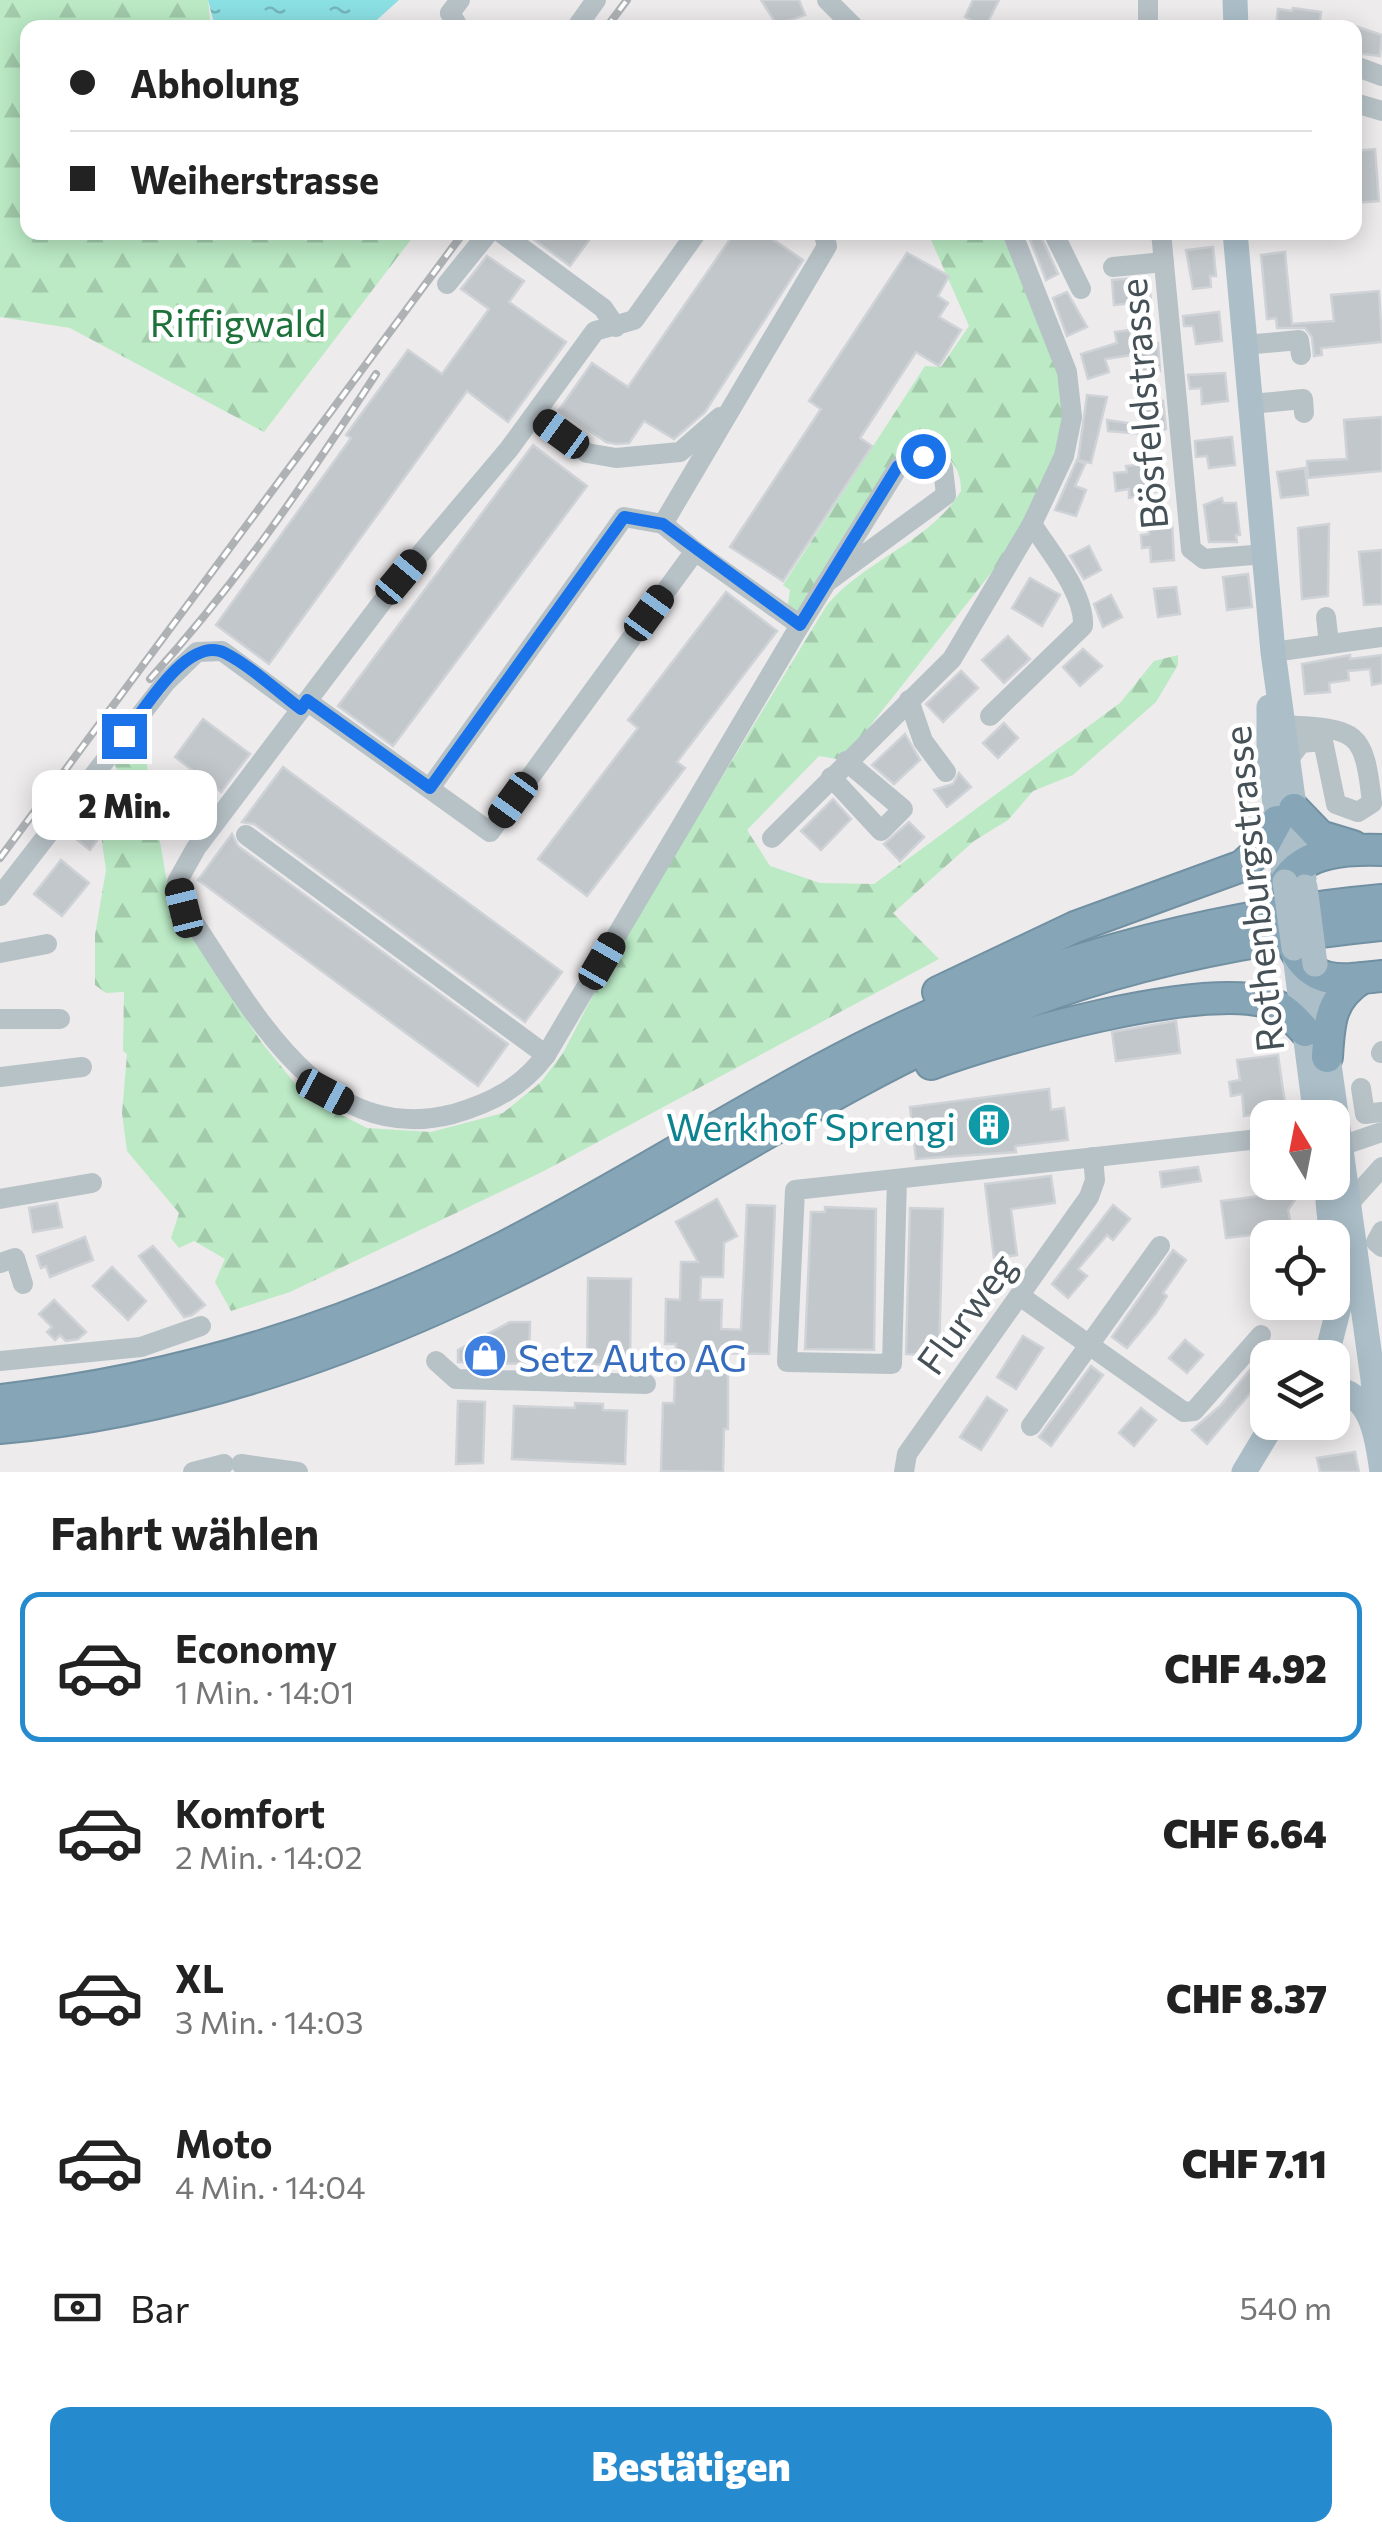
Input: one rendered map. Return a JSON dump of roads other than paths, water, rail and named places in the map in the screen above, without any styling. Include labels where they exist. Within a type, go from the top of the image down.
[{"type":"highway","points":[[778,1091],[870,1026],[1031,946],[1242,866],[1263,847],[1286,815],[1324,839],[1374,849]]},
{"type":"highway","points":[[1242,866],[1296,877],[1321,854],[1374,849]]},
{"type":"highway","points":[[1,1418],[110,1385],[196,1367],[280,1343],[363,1312],[506,1247],[778,1091],[897,1031],[1056,966],[1234,918],[1382,900]]},
{"type":"highway","points":[[1,1418],[148,1406],[313,1361],[485,1287],[655,1198],[824,1099],[1033,1001],[1198,952],[1308,932],[1382,926]]},
{"type":"highway","points":[[1304,964],[1372,977]]},
{"type":"highway","points":[[1327,1057],[1332,1010],[1347,988],[1372,977]]},
{"type":"highway","points":[[655,1198],[697,1182],[877,1086],[988,1044],[1096,1018],[1224,998],[1272,1004],[1305,1031]]},
{"type":"main road","name":"Rothenburgstrasse","points":[[1236,240],[1274,652],[1288,760],[1286,815]]},
{"type":"main road","name":"Rothenburgstrasse","points":[[1274,652],[1268,739],[1296,877],[1305,1031],[1322,1100]]},
{"type":"main road","name":"Rothenburgstrasse","points":[[1304,964],[1327,1057],[1329,1100]]},
{"type":"main road","name":"Rothenburgstrasse","points":[[1350,1191],[1382,1472]]},
{"type":"main road","points":[[1328,1200],[1339,1296],[1338,1326],[1333,1340]]},
{"type":"main road","points":[[1350,1396],[1360,1401],[1377,1434]]},
{"type":"main road","points":[[1244,1472],[1263,1440]]},
{"type":"street","points":[[827,0],[846,20]]},
{"type":"street","points":[[447,284],[483,240]]},
{"type":"street","points":[[511,240],[603,308],[616,327]]},
{"type":"street","points":[[691,240],[634,320],[595,331],[304,705],[196,848],[177,882],[184,908],[284,1051],[325,1092],[357,1109],[396,1118],[438,1118],[478,1107],[526,1081],[546,1054],[800,625],[826,582],[898,466],[923,456],[943,468],[946,495],[826,582]]},
{"type":"street","points":[[663,524],[740,399],[827,246],[825,240]]},
{"type":"street","points":[[772,838],[952,659],[1032,524],[1064,456],[1072,400],[1067,372],[1015,240]]},
{"type":"street","points":[[1056,240],[1081,289]]},
{"type":"street","name":"Bösfeldstrasse","points":[[1162,240],[1191,548],[1204,560],[1265,554]]},
{"type":"street","points":[[1112,267],[1164,262]]},
{"type":"street","points":[[1245,345],[1299,340],[1301,355]]},
{"type":"street","points":[[534,414],[587,452],[648,458],[686,450],[740,399]]},
{"type":"street","points":[[1250,404],[1303,399],[1304,413]]},
{"type":"street","points":[[430,788],[624,517],[663,524],[800,625]]},
{"type":"street","points":[[990,716],[1083,626],[1082,612],[1065,576],[1032,524]]},
{"type":"street","points":[[0,896],[166,682],[197,652],[222,651],[490,832],[695,550]]},
{"type":"street","points":[[1326,617],[1329,644]]},
{"type":"street","points":[[1274,652],[1382,638]]},
{"type":"street","points":[[910,700],[923,740],[946,772]]},
{"type":"street","points":[[1284,725],[1354,736],[1364,745],[1372,804],[1358,812],[1336,804],[1323,742],[1301,744],[1288,760]]},
{"type":"street","points":[[246,835],[546,1054]]},
{"type":"street","points":[[0,953],[47,944]]},
{"type":"street","points":[[0,1020],[60,1018]]},
{"type":"street","points":[[0,1078],[82,1067]]},
{"type":"street","points":[[1362,1088],[1366,1114],[1382,1112]]},
{"type":"street","points":[[1373,1136],[1382,1156]]},
{"type":"street","points":[[898,1180],[892,1364],[787,1362],[796,1190],[1250,1140]]},
{"type":"street","name":"Flurweg","points":[[904,1472],[907,1454],[1089,1197],[1096,1180],[1093,1157]]},
{"type":"street","points":[[1353,1200],[1382,1167]]},
{"type":"street","points":[[0,1199],[92,1182]]},
{"type":"street","points":[[1353,1200],[1374,1190],[1382,1195]]},
{"type":"street","points":[[1382,1231],[1376,1242],[1382,1247]]},
{"type":"street","points":[[1031,1426],[1160,1246]]},
{"type":"street","points":[[0,1263],[15,1258],[24,1284]]},
{"type":"street","points":[[1020,1296],[1184,1412],[1192,1412],[1261,1335]]},
{"type":"street","points":[[0,1361],[141,1347],[200,1326]]},
{"type":"street","points":[[436,1362],[456,1379],[646,1384]]},
{"type":"street","points":[[193,1472],[232,1464],[298,1472]]},
{"type":"water","points":[[208,0],[399,0],[377,20],[213,20]]},
{"type":"railway","points":[[612,20],[627,0]]},
{"type":"railway","points":[[0,858],[458,240]]},
{"type":"railway","points":[[150,679],[269,531],[376,374]]},
{"type":"place","name":"Werkhof Sprengi","points":[[989,1125]]},
{"type":"place","name":"Setz Auto AG","points":[[485,1356]]},
{"type":"park label","name":"Riffigwald","points":[[238,321]]}]
